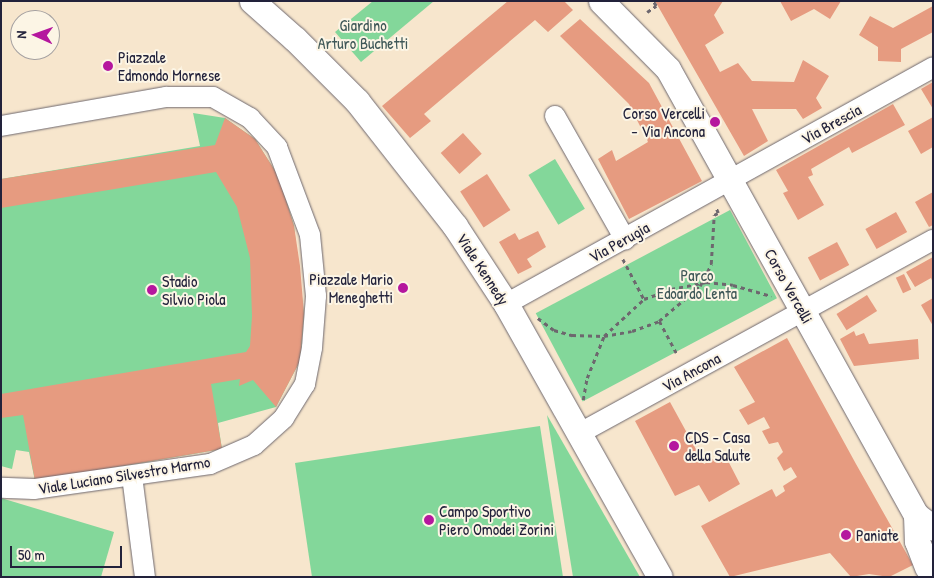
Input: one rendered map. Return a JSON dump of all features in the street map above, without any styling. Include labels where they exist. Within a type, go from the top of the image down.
[{"type":"main road","name":"Viale Kennedy","points":[[252,1],[295,39],[379,127],[455,226],[506,304],[660,577]]},
{"type":"main road","name":"Corso Vercelli","points":[[601,1],[668,69],[803,311],[924,521]]},
{"type":"main road","name":"Corso Vercelli","points":[[619,1],[659,60]]},
{"type":"main road","points":[[924,521],[918,541],[927,569]]},
{"type":"street","name":"Via Brescia","points":[[730,180],[933,67]]},
{"type":"street","name":"Viale Luciano Silvestro Marmo","points":[[1,126],[166,98],[213,97],[257,126],[277,147],[292,182],[310,235],[316,296],[312,348],[304,384],[284,418],[254,444],[210,464],[34,489],[1,488]]},
{"type":"street","points":[[555,116],[620,242]]},
{"type":"street","name":"Via Perugia","points":[[506,304],[730,180]]},
{"type":"street","name":"Via Ancona","points":[[580,433],[933,240]]},
{"type":"street","points":[[132,476],[145,577]]},
{"type":"path","points":[[647,12],[656,6],[653,1]]},
{"type":"path","points":[[539,319],[554,330],[572,335],[604,336],[632,331],[659,321],[701,283],[711,264],[716,218]]},
{"type":"path","points":[[620,242],[644,299]]},
{"type":"path","points":[[583,402],[587,378],[604,336],[644,299],[701,283],[733,285],[777,298]]},
{"type":"path","points":[[659,321],[676,353]]},
{"type":"green space","name":"Giardino Arturo Buchetti","points":[[373,1],[434,1],[361,62],[335,32]]},
{"type":"green space","name":"Stadio Silvio Piola","points":[[193,113],[225,118],[255,139],[279,177],[294,226],[304,314],[300,361],[276,407],[218,423],[222,449],[35,481],[29,452],[16,450],[12,469],[1,466],[1,179],[200,146]]},
{"type":"green space","points":[[555,159],[585,209],[558,225],[528,175]]},
{"type":"green space","name":"Parco Edoardo Lenta","points":[[730,210],[777,298],[583,402],[536,313]]},
{"type":"green space","points":[[547,415],[640,577],[573,577]]},
{"type":"green space","name":"Campo Sportivo Piero Omodei Zorini","points":[[540,426],[563,577],[312,577],[295,463]]},
{"type":"green space","points":[[1,498],[114,532],[101,577],[1,577]]},
{"type":"building","points":[[508,1],[564,1],[573,10],[548,32],[535,20],[424,114],[431,121],[410,138],[382,106]]},
{"type":"building","points":[[655,1],[723,1],[714,15],[724,33],[705,45],[720,72],[738,63],[752,81],[794,82],[803,60],[829,76],[816,98],[822,108],[803,119],[796,109],[752,109],[768,141],[744,156]]},
{"type":"building","points":[[780,1],[841,1],[830,19],[814,9],[791,21]]},
{"type":"building","points":[[933,6],[933,32],[901,49],[901,62],[878,61],[878,47],[859,35],[870,16],[893,28]]},
{"type":"building","points":[[580,19],[649,83],[702,181],[629,219],[598,159],[612,150],[616,161],[648,142],[629,104],[560,36]]},
{"type":"building","points":[[933,82],[933,109],[921,89]]},
{"type":"building","points":[[893,104],[905,125],[852,153],[849,147],[811,169],[813,175],[808,177],[824,205],[798,220],[783,193],[788,191],[776,170]]},
{"type":"building","points":[[933,117],[933,147],[921,154],[908,131]]},
{"type":"building","points":[[225,118],[255,139],[279,177],[294,226],[304,314],[300,361],[276,407],[253,380],[239,386],[240,379],[211,384],[222,449],[35,481],[23,415],[1,418],[1,394],[246,352],[250,346],[252,316],[250,258],[237,207],[216,172],[1,208],[1,179],[215,145]]},
{"type":"building","points":[[463,133],[482,154],[459,174],[441,153]]},
{"type":"building","points":[[487,174],[510,210],[484,227],[460,191]]},
{"type":"building","points":[[933,192],[933,225],[929,227],[915,202]]},
{"type":"building","points":[[896,212],[907,232],[877,249],[865,229]]},
{"type":"building","points":[[538,231],[546,247],[527,259],[532,267],[518,274],[499,242],[515,233],[519,240]]},
{"type":"building","points":[[837,242],[849,265],[820,280],[808,257]]},
{"type":"building","points":[[933,257],[933,283],[931,278],[915,287],[906,272]]},
{"type":"building","points":[[904,274],[911,289],[903,293],[896,278]]},
{"type":"building","points":[[867,295],[877,311],[847,330],[836,314]]},
{"type":"building","points":[[933,298],[933,326],[921,305]]},
{"type":"building","points":[[854,331],[856,336],[864,333],[869,344],[918,339],[919,359],[854,366],[840,339]]},
{"type":"building","points":[[787,338],[913,565],[889,577],[869,574],[851,577],[830,553],[730,577],[701,526],[772,489],[776,497],[785,491],[783,486],[797,477],[791,467],[784,471],[777,458],[783,452],[778,442],[769,444],[762,431],[770,428],[764,417],[748,425],[739,410],[755,402],[734,367]]},
{"type":"building","points":[[670,402],[704,464],[724,453],[740,484],[709,502],[699,485],[675,496],[635,421]]},
{"type":"place","name":"Piazzale Edmondo Mornese","points":[[108,66]]},
{"type":"place","name":"Corso Vercelli - Via Ancona","points":[[715,122]]},
{"type":"place","name":"Piazzale Mario Meneghetti","points":[[403,288]]},
{"type":"place","name":"Stadio Silvio Piola","points":[[152,290]]},
{"type":"place","name":"CDS - Casa della Salute","points":[[674,446]]},
{"type":"place","name":"Campo Sportivo Piero Omodei Zorini","points":[[429,520]]},
{"type":"place","name":"Paniate","points":[[846,535]]}]
